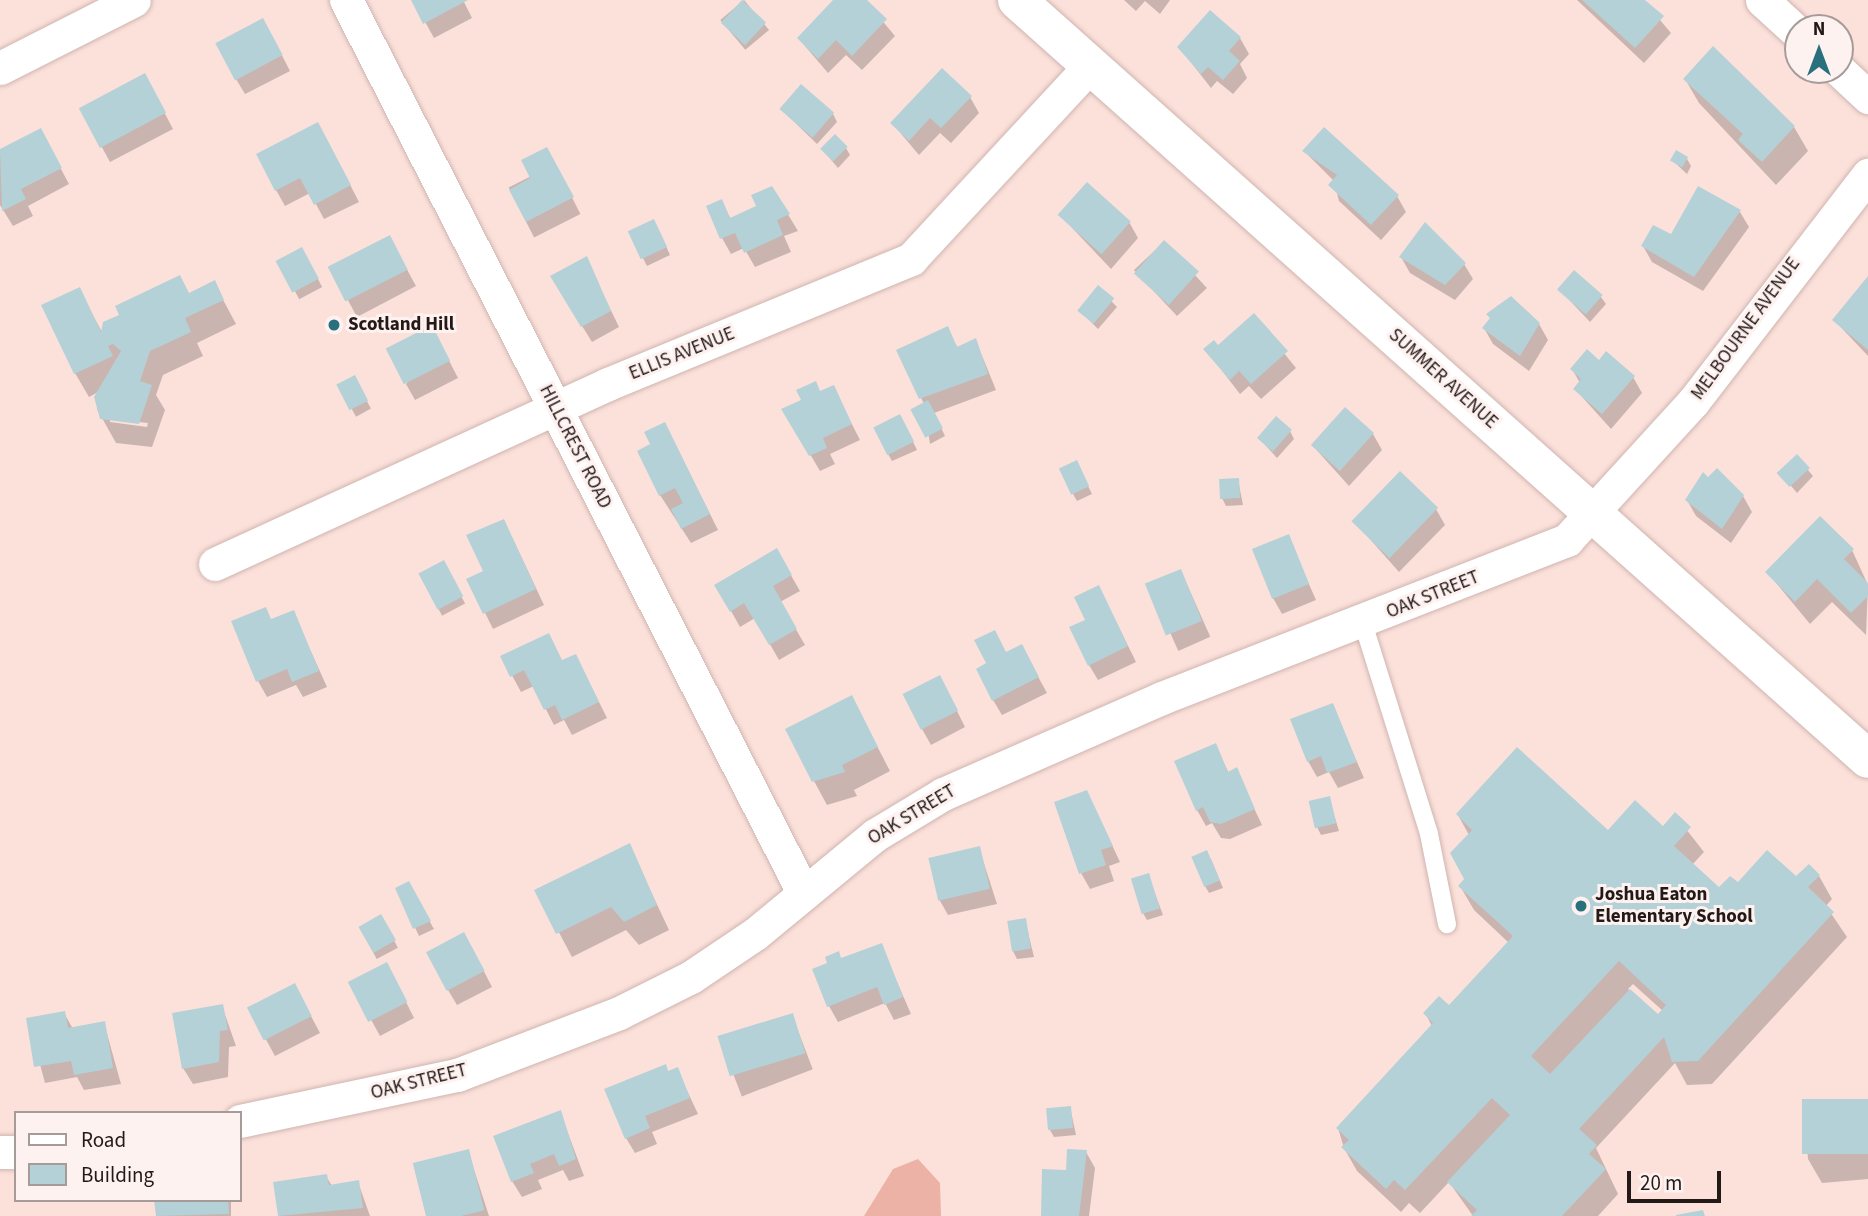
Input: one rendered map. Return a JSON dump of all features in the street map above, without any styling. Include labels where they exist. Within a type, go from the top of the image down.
[{"type":"street","points":[[0,68],[134,0]]},
{"type":"street","name":"HILLCREST ROAD","points":[[345,0],[804,894]]},
{"type":"street","name":"SUMMER AVENUE","points":[[1017,0],[1868,759]]},
{"type":"street","points":[[1762,0],[1784,20]]},
{"type":"street","name":"ELLIS AVENUE","points":[[215,564],[555,407],[911,259],[1090,66]]},
{"type":"street","points":[[1854,84],[1868,97]]},
{"type":"street","name":"MELBOURNE AVENUE","points":[[1596,515],[1737,348],[1795,262],[1868,175]]},
{"type":"street","name":"OAK STREET","points":[[242,1121],[457,1075],[525,1051],[691,977],[804,894],[896,821],[954,789],[1162,698],[1363,623],[1560,544],[1596,515]]},
{"type":"lane","points":[[1363,623],[1429,834],[1447,924]]},
{"type":"shaded area","points":[[918,1159],[940,1183],[941,1216],[864,1216],[893,1169]]},
{"type":"building","points":[[411,0],[468,0],[423,24]]},
{"type":"building","points":[[742,0],[766,23],[745,45],[721,23]]},
{"type":"building","points":[[833,0],[867,0],[887,19],[852,56],[836,40],[818,59],[797,38]]},
{"type":"building","points":[[1582,0],[1645,0],[1664,16],[1635,48]]},
{"type":"building","points":[[1210,10],[1241,37],[1229,51],[1240,61],[1223,80],[1208,67],[1201,74],[1177,47]]},
{"type":"building","points":[[263,18],[283,55],[235,80],[215,43]]},
{"type":"building","points":[[1713,46],[1795,126],[1762,162],[1738,140],[1743,134],[1683,79]]},
{"type":"building","points":[[942,68],[972,96],[941,128],[930,118],[909,141],[890,123]]},
{"type":"building","points":[[145,73],[166,113],[100,148],[79,108]]},
{"type":"building","points":[[801,84],[834,113],[813,138],[779,109]]},
{"type":"building","points":[[318,122],[351,185],[314,205],[300,178],[275,191],[256,154]]},
{"type":"building","points":[[1324,127],[1399,195],[1371,225],[1328,185],[1337,175],[1302,151]]},
{"type":"building","points":[[41,128],[62,168],[21,189],[26,199],[2,211],[0,149]]},
{"type":"building","points":[[835,134],[848,147],[833,162],[820,149]]},
{"type":"building","points":[[547,147],[574,197],[526,222],[509,190],[530,178],[521,160]]},
{"type":"building","points":[[1676,150],[1688,157],[1682,167],[1670,160]]},
{"type":"building","points":[[1087,182],[1131,221],[1101,254],[1058,215]]},
{"type":"building","points":[[772,186],[790,214],[777,220],[783,235],[744,253],[735,233],[720,239],[706,206],[722,199],[730,218],[756,206],[751,195]]},
{"type":"building","points":[[1698,186],[1741,210],[1694,277],[1641,246],[1653,225],[1671,234]]},
{"type":"building","points":[[654,219],[667,247],[641,259],[628,231]]},
{"type":"building","points":[[1425,222],[1466,263],[1445,285],[1399,257]]},
{"type":"building","points":[[390,235],[408,270],[345,302],[328,267]]},
{"type":"building","points":[[1164,240],[1199,271],[1169,305],[1134,273]]},
{"type":"building","points":[[302,247],[319,279],[292,293],[276,261]]},
{"type":"building","points":[[587,256],[611,311],[581,327],[550,276]]},
{"type":"building","points":[[1574,270],[1603,295],[1586,315],[1557,290]]},
{"type":"building","points":[[180,275],[189,293],[215,280],[224,300],[185,318],[191,332],[150,351],[140,381],[152,385],[139,424],[100,419],[94,397],[121,351],[113,344],[108,346],[113,356],[74,374],[41,305],[80,287],[101,332],[103,322],[119,315],[115,306]]},
{"type":"building","points":[[1868,276],[1868,350],[1832,320]]},
{"type":"building","points":[[1098,285],[1114,298],[1094,324],[1077,311]]},
{"type":"building","points":[[1511,296],[1540,323],[1520,356],[1482,328],[1490,318],[1486,314]]},
{"type":"building","points":[[1254,313],[1288,351],[1251,384],[1239,371],[1230,380],[1203,349],[1214,340],[1218,345]]},
{"type":"building","points":[[432,325],[450,361],[404,384],[386,349]]},
{"type":"building","points":[[948,326],[957,347],[976,338],[988,374],[919,399],[896,350]]},
{"type":"building","points":[[1587,349],[1599,360],[1606,351],[1635,376],[1602,414],[1573,389],[1581,379],[1570,369]]},
{"type":"building","points":[[355,375],[368,401],[349,410],[336,385]]},
{"type":"building","points":[[816,381],[820,391],[834,385],[852,424],[823,438],[827,448],[809,456],[781,409],[801,400],[796,390]]},
{"type":"building","points":[[928,400],[943,428],[925,438],[910,409]]},
{"type":"building","points":[[1345,407],[1374,433],[1340,471],[1311,445]]},
{"type":"building","points":[[900,414],[914,442],[887,455],[873,428]]},
{"type":"building","points":[[1276,416],[1292,430],[1273,452],[1257,438]]},
{"type":"building","points":[[665,422],[710,514],[681,529],[671,509],[683,503],[675,488],[659,496],[637,451],[650,444],[644,432]]},
{"type":"building","points":[[1797,454],[1810,468],[1789,487],[1777,473]]},
{"type":"building","points":[[1077,460],[1089,486],[1071,495],[1059,468]]},
{"type":"building","points":[[1717,468],[1744,495],[1722,529],[1685,500],[1703,472],[1708,477]]},
{"type":"building","points":[[1400,471],[1438,508],[1389,558],[1351,521]]},
{"type":"building","points":[[1239,478],[1240,498],[1220,499],[1219,479]]},
{"type":"building","points":[[1820,516],[1854,549],[1844,559],[1868,583],[1868,596],[1851,613],[1817,579],[1795,602],[1765,572]]},
{"type":"building","points":[[504,519],[536,589],[483,614],[466,579],[483,571],[466,535]]},
{"type":"building","points":[[1289,534],[1309,584],[1272,599],[1252,549]]},
{"type":"building","points":[[777,548],[792,575],[773,586],[797,629],[769,645],[744,603],[730,612],[714,585]]},
{"type":"building","points":[[444,560],[463,596],[438,610],[418,574]]},
{"type":"building","points":[[1181,569],[1202,621],[1166,636],[1145,584]]},
{"type":"building","points":[[1099,585],[1128,646],[1088,666],[1069,627],[1085,620],[1074,597]]},
{"type":"building","points":[[266,607],[271,619],[294,610],[319,671],[292,682],[287,669],[256,682],[231,621]]},
{"type":"building","points":[[995,630],[1006,652],[1022,644],[1039,677],[992,701],[976,669],[986,663],[974,640]]},
{"type":"building","points":[[549,633],[562,660],[576,654],[599,702],[562,720],[555,705],[544,710],[524,670],[510,677],[500,656]]},
{"type":"building","points":[[940,675],[958,711],[921,730],[903,694]]},
{"type":"building","points":[[852,695],[878,747],[842,765],[845,772],[812,782],[785,729]]},
{"type":"building","points":[[1333,703],[1357,762],[1327,773],[1321,756],[1307,762],[1290,719]]},
{"type":"building","points":[[1216,743],[1228,772],[1237,767],[1255,809],[1221,824],[1210,822],[1203,807],[1196,811],[1174,761]]},
{"type":"building","points":[[1517,747],[1608,830],[1635,800],[1663,826],[1675,812],[1691,827],[1674,846],[1719,887],[1730,876],[1738,882],[1767,850],[1796,876],[1809,864],[1820,875],[1808,887],[1834,912],[1698,1061],[1672,1062],[1664,1037],[1579,1129],[1597,1145],[1589,1154],[1606,1169],[1562,1216],[1471,1216],[1477,1210],[1447,1182],[1510,1115],[1492,1098],[1405,1190],[1394,1180],[1386,1189],[1341,1147],[1349,1140],[1336,1128],[1433,1023],[1423,1013],[1439,996],[1449,1005],[1513,936],[1458,886],[1464,879],[1450,853],[1472,830],[1456,814]],"holes":[[[1619,961],[1666,1005],[1658,1014],[1630,989],[1550,1074],[1531,1056]]]},
{"type":"building","points":[[1087,790],[1113,846],[1101,850],[1106,865],[1079,874],[1054,802]]},
{"type":"building","points":[[1330,796],[1336,823],[1315,828],[1309,801]]},
{"type":"building","points":[[630,843],[657,905],[624,922],[611,907],[556,934],[534,890]]},
{"type":"building","points":[[980,846],[990,889],[938,901],[928,858]]},
{"type":"building","points":[[1207,850],[1220,880],[1204,887],[1191,857]]},
{"type":"building","points":[[1149,873],[1160,908],[1142,914],[1131,879]]},
{"type":"building","points":[[409,881],[431,921],[413,929],[395,888]]},
{"type":"building","points":[[381,914],[396,940],[373,953],[358,927]]},
{"type":"building","points":[[1026,918],[1031,949],[1012,952],[1007,921]]},
{"type":"building","points":[[464,932],[485,971],[447,991],[426,952]]},
{"type":"building","points":[[882,943],[903,997],[884,1005],[877,987],[827,1007],[812,969],[827,963],[825,957],[839,951],[841,958]]},
{"type":"building","points":[[387,962],[407,1002],[368,1022],[348,982]]},
{"type":"building","points":[[295,983],[312,1016],[264,1040],[247,1008]]},
{"type":"building","points":[[223,1004],[228,1030],[220,1031],[219,1062],[182,1069],[172,1013]]},
{"type":"building","points":[[65,1011],[68,1028],[105,1021],[113,1068],[74,1075],[71,1061],[34,1067],[26,1018]]},
{"type":"building","points":[[793,1013],[805,1053],[730,1076],[717,1036]]},
{"type":"building","points":[[666,1064],[668,1071],[678,1067],[690,1098],[645,1116],[650,1128],[625,1139],[604,1089]]},
{"type":"building","points":[[1802,1099],[1868,1099],[1868,1154],[1802,1154]]},
{"type":"building","points":[[1071,1106],[1073,1128],[1048,1130],[1046,1108]]},
{"type":"building","points":[[561,1110],[576,1159],[559,1166],[554,1154],[530,1164],[534,1173],[511,1182],[493,1136]]},
{"type":"building","points":[[469,1149],[484,1210],[461,1216],[426,1216],[413,1163]]},
{"type":"building","points":[[1067,1149],[1087,1150],[1079,1216],[1041,1216],[1042,1169],[1066,1170]]},
{"type":"building","points":[[327,1174],[329,1185],[359,1180],[363,1208],[278,1216],[273,1182]]},
{"type":"building","points":[[154,1202],[228,1202],[229,1214],[156,1216]]},
{"type":"building","points":[[1703,1210],[1705,1216],[1676,1216],[1676,1215]]},
{"type":"place","name":"Scotland Hill","points":[[334,325]]},
{"type":"place","name":"Joshua Eaton Elementary School","points":[[1581,906]]}]
